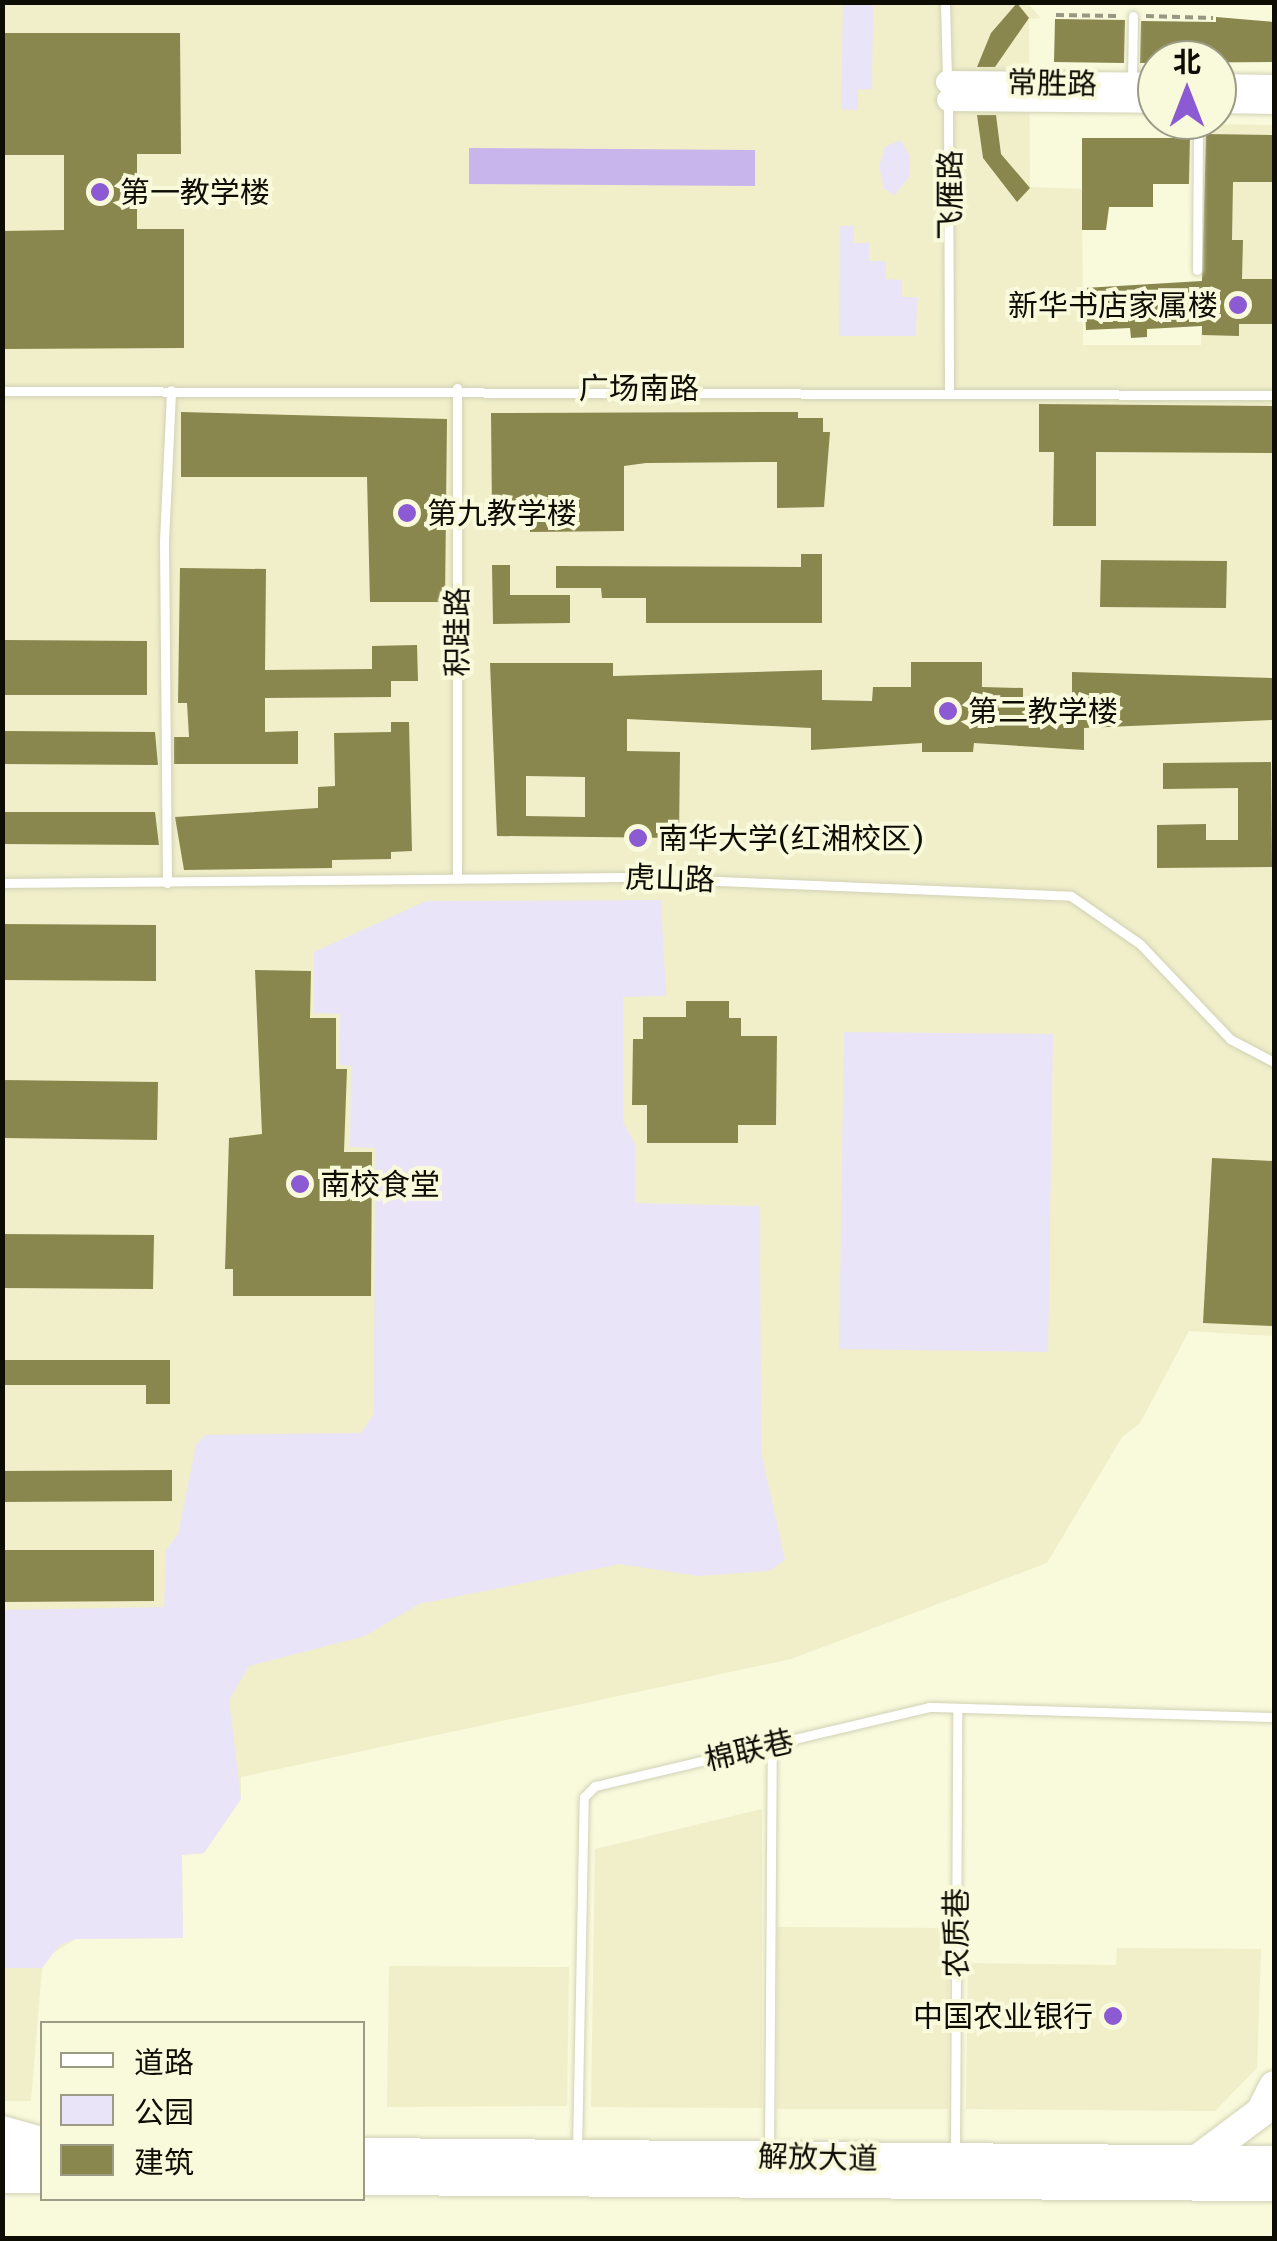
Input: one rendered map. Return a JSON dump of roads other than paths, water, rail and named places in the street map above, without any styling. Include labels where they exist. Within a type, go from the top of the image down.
[{"type":"highway","points":[[1197,2160],[1261,2112],[1274,2086]]},
{"type":"highway","points":[[2,2150],[40,2150]]},
{"type":"highway","name":"解放大道","points":[[365,2153],[1274,2161]]},
{"type":"highway","points":[[2,2178],[40,2178]]},
{"type":"highway","name":"解放大道","points":[[365,2180],[1274,2186]]},
{"type":"main road","points":[[2,2130],[40,2140]]},
{"type":"street","points":[[1237,85],[1274,86]]},
{"type":"street","name":"常胜路","points":[[948,91],[1137,95]]},
{"type":"street","name":"常胜路","points":[[1132,93],[1137,91]]},
{"type":"street","points":[[1237,102],[1274,103]]},
{"type":"lane","name":"飞雁路","points":[[946,2],[950,389]]},
{"type":"lane","points":[[1132,93],[1133,16]]},
{"type":"lane","points":[[1197,270],[1198,140]]},
{"type":"lane","name":"积跬路","points":[[457,388],[457,877]]},
{"type":"lane","name":"广场南路","points":[[2,391],[950,389],[1274,395]]},
{"type":"lane","points":[[167,883],[164,540],[171,390]]},
{"type":"lane","name":"虎山路","points":[[2,883],[623,876],[1071,896],[1140,944],[1230,1039],[1274,1062]]},
{"type":"lane","name":"棉联巷","points":[[577,2155],[584,1798],[595,1786],[929,1707],[1274,1717]]},
{"type":"lane","name":"农质巷","points":[[954,2158],[958,1708]]},
{"type":"lane","points":[[768,2156],[772,1744]]},
{"type":"place","name":"第一教学楼","points":[[100,192]]},
{"type":"place","name":"新华书店家属楼","points":[[1238,305]]},
{"type":"place","name":"第九教学楼","points":[[407,513]]},
{"type":"place","name":"第二教学楼","points":[[948,711]]},
{"type":"place","name":"南华大学(红湘校区)","points":[[638,838]]},
{"type":"place","name":"南校食堂","points":[[300,1184]]},
{"type":"place","name":"中国农业银行","points":[[1113,2016]]}]
